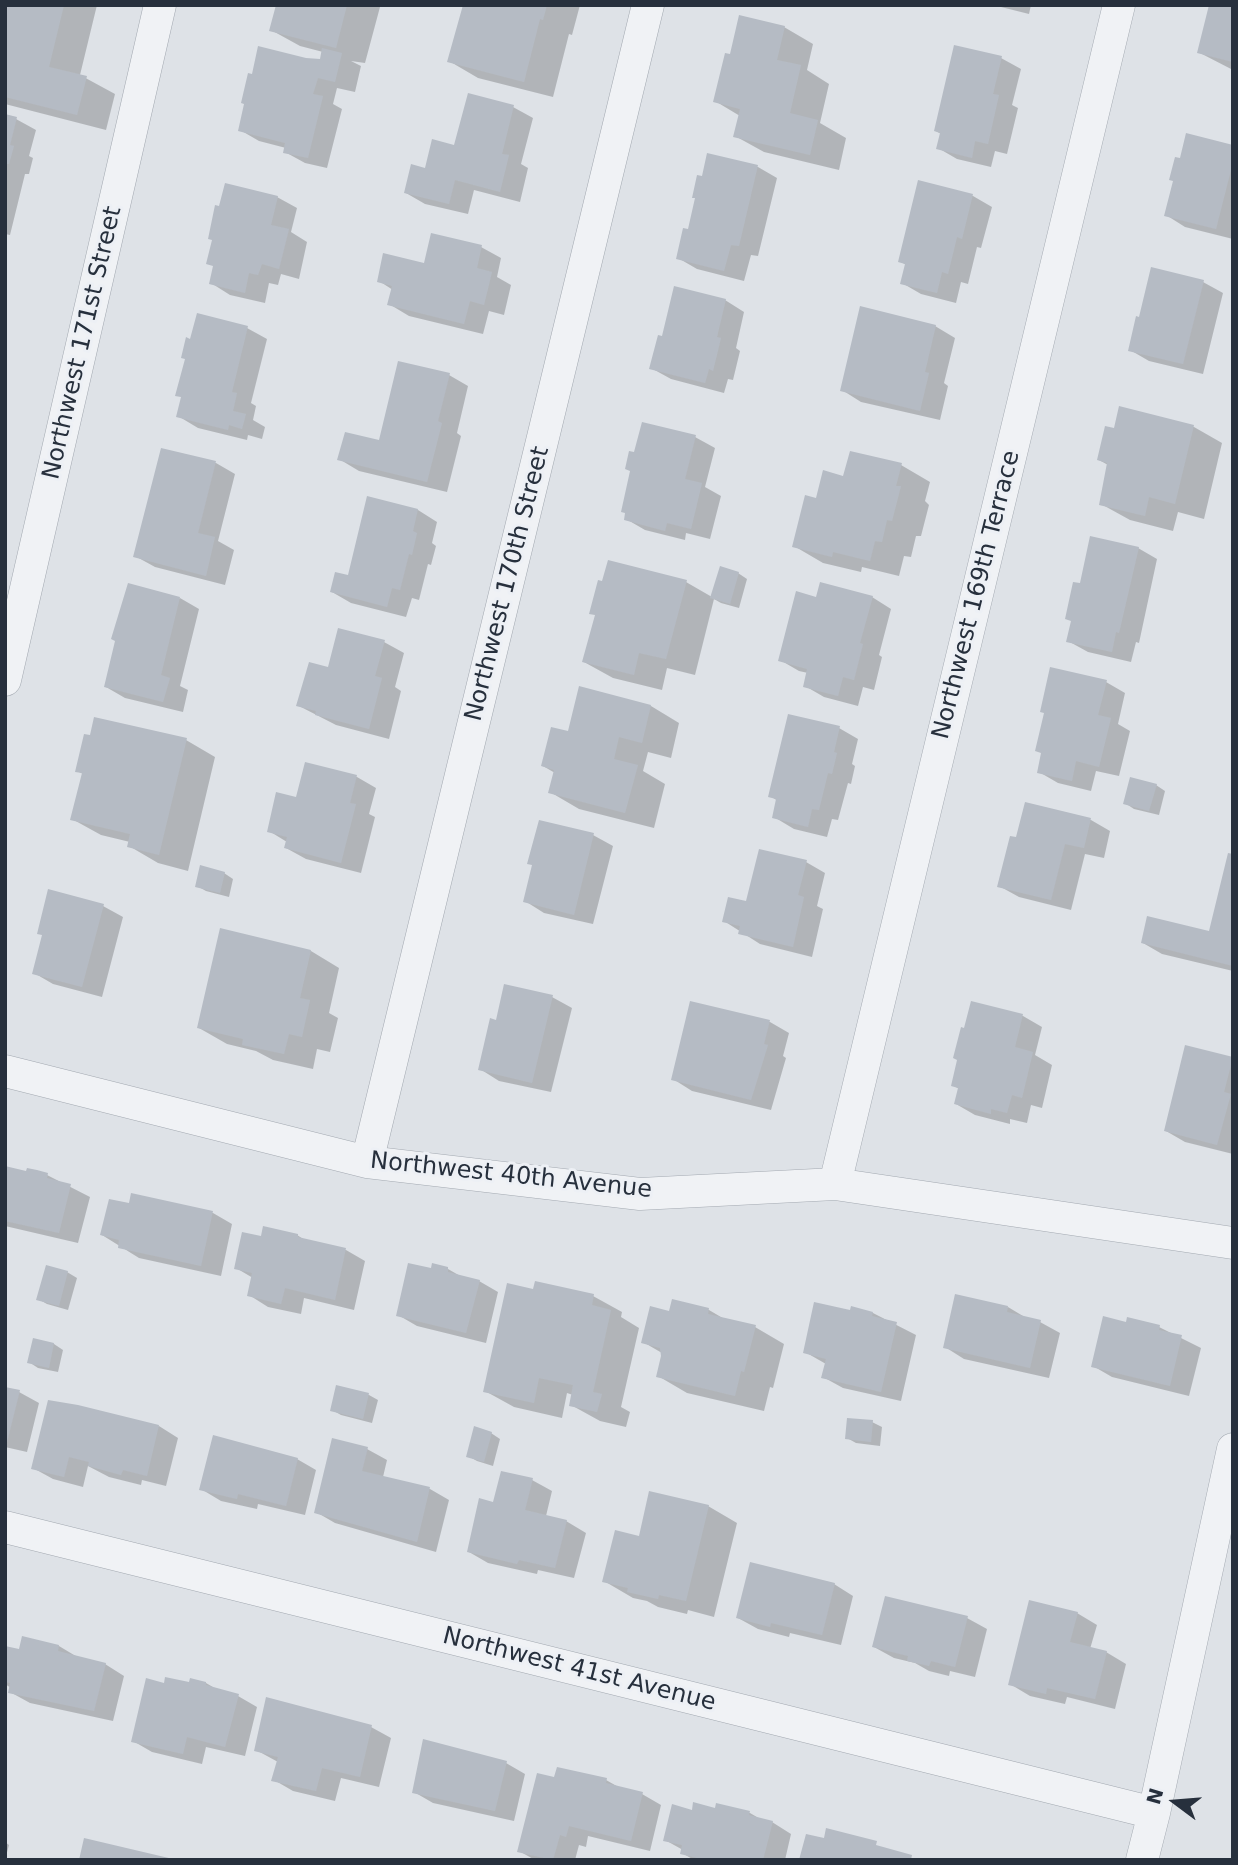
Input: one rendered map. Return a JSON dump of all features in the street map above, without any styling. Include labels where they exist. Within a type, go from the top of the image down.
[{"type":"street","name":"Northwest 171st Street","points":[[5,680],[160,5]]},
{"type":"street","name":"Northwest 170th Street","points":[[367,1162],[648,5]]},
{"type":"street","name":"Northwest 169th Terrace","points":[[835,1184],[1119,5]]},
{"type":"street","name":"Northwest 40th Avenue","points":[[5,1071],[367,1162],[640,1194],[835,1184],[1233,1242]]},
{"type":"street","points":[[1142,1860],[1233,1449]]},
{"type":"street","name":"Northwest 41st Avenue","points":[[5,1527],[1154,1813]]},
{"type":"building","points":[[5,5],[64,5],[49,67],[87,76],[77,115],[5,97]]},
{"type":"building","points":[[276,5],[347,5],[336,48],[269,31]]},
{"type":"building","points":[[463,5],[547,5],[543,20],[540,19],[524,82],[447,62]]},
{"type":"building","points":[[1209,5],[1233,5],[1233,62],[1197,53]]},
{"type":"building","points":[[739,15],[785,26],[777,60],[801,65],[790,113],[818,120],[810,155],[733,137],[740,109],[713,102],[725,53],[730,54]]},
{"type":"building","points":[[954,45],[1002,56],[993,94],[999,95],[988,144],[975,141],[972,158],[936,149],[940,133],[934,131]]},
{"type":"building","points":[[258,46],[306,58],[320,59],[322,48],[342,53],[335,82],[318,78],[313,94],[323,96],[308,158],[283,153],[285,143],[238,131],[248,73],[252,74]]},
{"type":"building","points":[[468,93],[514,105],[502,154],[509,155],[500,192],[455,180],[449,204],[404,193],[411,164],[425,168],[432,139],[454,145]]},
{"type":"building","points":[[5,114],[17,117],[10,145],[14,146],[9,164],[5,164]]},
{"type":"building","points":[[1186,133],[1233,145],[1233,162],[1216,229],[1164,216],[1173,181],[1169,180],[1175,157],[1180,158]]},
{"type":"building","points":[[707,153],[758,165],[739,246],[731,245],[724,271],[676,259],[683,228],[688,229],[697,175],[702,176]]},
{"type":"building","points":[[918,180],[973,194],[962,239],[957,237],[948,274],[942,272],[937,293],[900,284],[905,264],[898,262]]},
{"type":"building","points":[[225,183],[278,196],[271,225],[289,229],[279,269],[262,264],[258,275],[249,273],[245,293],[209,284],[213,266],[206,264],[212,240],[208,239],[215,205],[219,206]]},
{"type":"building","points":[[431,233],[482,245],[477,268],[492,272],[484,305],[470,301],[464,324],[387,305],[392,286],[377,282],[383,253],[424,263]]},
{"type":"building","points":[[1151,267],[1204,280],[1183,364],[1128,351]]},
{"type":"building","points":[[674,286],[726,299],[717,337],[721,338],[713,371],[709,369],[705,383],[649,369],[658,335],[662,336]]},
{"type":"building","points":[[860,306],[936,325],[925,372],[929,373],[920,411],[840,391]]},
{"type":"building","points":[[197,313],[248,326],[232,392],[237,393],[233,411],[246,414],[242,429],[229,425],[228,430],[176,417],[181,397],[175,396],[185,359],[181,358],[186,337],[190,339]]},
{"type":"building","points":[[398,361],[450,373],[438,421],[442,423],[427,482],[337,460],[345,432],[379,440]]},
{"type":"building","points":[[1119,406],[1194,425],[1175,504],[1149,497],[1145,516],[1099,505],[1107,463],[1097,460],[1105,426],[1114,428]]},
{"type":"building","points":[[642,422],[696,435],[685,479],[702,483],[691,529],[667,523],[665,531],[624,520],[625,513],[621,512],[630,471],[625,469],[629,451],[634,452]]},
{"type":"building","points":[[161,448],[216,461],[198,533],[215,537],[206,576],[133,557]]},
{"type":"building","points":[[850,451],[902,463],[896,486],[901,486],[892,521],[887,520],[882,542],[875,541],[870,561],[833,552],[832,557],[792,547],[805,495],[816,498],[823,470],[843,476]]},
{"type":"building","points":[[367,496],[418,509],[413,531],[417,533],[412,555],[409,554],[400,590],[392,588],[387,607],[330,592],[335,572],[348,575]]},
{"type":"building","points":[[1090,536],[1139,547],[1112,652],[1066,642],[1071,621],[1065,619],[1073,582],[1080,583]]},
{"type":"building","points":[[608,560],[687,580],[666,659],[639,653],[634,675],[582,662],[595,615],[589,614],[598,580],[602,581]]},
{"type":"building","points":[[720,566],[739,572],[730,604],[710,598]]},
{"type":"building","points":[[820,582],[873,596],[860,643],[863,644],[854,680],[843,677],[838,696],[803,687],[807,669],[778,661],[796,591],[816,597]]},
{"type":"building","points":[[128,583],[180,597],[161,675],[170,678],[163,702],[104,687],[115,641],[111,639]]},
{"type":"building","points":[[338,628],[385,640],[375,676],[382,678],[369,729],[315,715],[316,711],[296,706],[309,662],[328,667]]},
{"type":"building","points":[[1050,667],[1107,680],[1098,715],[1111,718],[1099,767],[1076,761],[1072,781],[1037,773],[1041,753],[1035,751],[1044,713],[1040,712]]},
{"type":"building","points":[[579,686],[651,705],[642,743],[619,737],[614,759],[638,765],[625,813],[548,793],[554,770],[541,766],[551,727],[568,731]]},
{"type":"building","points":[[788,714],[840,726],[832,774],[828,773],[819,810],[812,809],[808,827],[772,818],[776,799],[768,797]]},
{"type":"building","points":[[94,717],[187,738],[159,855],[127,847],[130,834],[70,820],[82,773],[75,772],[84,734],[90,735]]},
{"type":"building","points":[[305,762],[357,775],[350,803],[356,804],[341,863],[284,848],[287,837],[267,832],[276,792],[296,797]]},
{"type":"building","points":[[1130,777],[1157,784],[1149,811],[1123,804]]},
{"type":"building","points":[[1025,802],[1091,818],[1084,848],[1065,844],[1051,900],[997,887],[1010,836],[1016,837]]},
{"type":"building","points":[[539,820],[594,833],[574,915],[523,902],[532,865],[527,864]]},
{"type":"building","points":[[759,849],[807,860],[798,895],[804,897],[793,947],[738,934],[740,926],[722,922],[728,897],[746,901]]},
{"type":"building","points":[[1228,853],[1233,854],[1233,966],[1141,943],[1147,916],[1209,931]]},
{"type":"building","points":[[200,865],[225,872],[220,893],[195,887]]},
{"type":"building","points":[[48,889],[104,904],[82,987],[32,974],[42,935],[37,934]]},
{"type":"building","points":[[220,928],[311,950],[300,998],[310,1000],[302,1037],[289,1034],[284,1054],[242,1045],[243,1039],[197,1028]]},
{"type":"building","points":[[504,984],[553,995],[532,1083],[478,1070],[490,1018],[496,1020]]},
{"type":"building","points":[[690,1001],[770,1020],[764,1044],[768,1045],[751,1100],[671,1080]]},
{"type":"building","points":[[971,1001],[1023,1014],[1015,1047],[1033,1052],[1022,1098],[1012,1095],[1007,1113],[991,1109],[991,1114],[954,1104],[958,1088],[951,1086],[957,1060],[953,1058]]},
{"type":"building","points":[[1185,1045],[1233,1057],[1224,1092],[1231,1094],[1217,1145],[1164,1131]]},
{"type":"building","points":[[5,1166],[48,1173],[47,1178],[71,1184],[59,1233],[5,1221]]},
{"type":"building","points":[[131,1193],[213,1211],[201,1266],[118,1248],[119,1240],[100,1235],[109,1199],[129,1203]]},
{"type":"building","points":[[263,1226],[346,1248],[335,1300],[285,1288],[281,1304],[247,1296],[252,1273],[234,1269],[242,1232],[261,1236]]},
{"type":"building","points":[[408,1263],[431,1268],[432,1263],[448,1267],[448,1272],[480,1280],[466,1333],[396,1316]]},
{"type":"building","points":[[46,1265],[68,1271],[59,1306],[36,1300]]},
{"type":"building","points":[[535,1281],[594,1294],[592,1305],[611,1310],[593,1392],[602,1394],[597,1412],[569,1406],[573,1385],[539,1378],[534,1403],[483,1392],[507,1283],[533,1289]]},
{"type":"building","points":[[955,1294],[1008,1306],[1007,1312],[1041,1320],[1030,1368],[943,1348]]},
{"type":"building","points":[[672,1299],[709,1308],[708,1314],[756,1325],[735,1396],[656,1377],[660,1348],[641,1343],[650,1306],[669,1311]]},
{"type":"building","points":[[814,1302],[850,1310],[851,1306],[873,1312],[872,1316],[897,1322],[881,1392],[821,1378],[826,1359],[803,1353]]},
{"type":"building","points":[[1103,1316],[1126,1322],[1127,1317],[1160,1325],[1159,1330],[1182,1335],[1170,1386],[1091,1367]]},
{"type":"building","points":[[33,1338],[54,1343],[49,1368],[27,1363]]},
{"type":"building","points":[[336,1385],[369,1393],[363,1419],[330,1411]]},
{"type":"building","points":[[5,1387],[20,1390],[6,1446],[5,1446]]},
{"type":"building","points":[[48,1400],[159,1425],[147,1476],[123,1470],[121,1475],[88,1466],[89,1462],[69,1457],[64,1477],[31,1469]]},
{"type":"building","points":[[847,1418],[873,1420],[871,1442],[845,1439]]},
{"type":"building","points":[[474,1426],[492,1432],[484,1462],[466,1457]]},
{"type":"building","points":[[213,1435],[298,1458],[286,1506],[238,1494],[237,1499],[199,1490]]},
{"type":"building","points":[[332,1438],[368,1447],[362,1471],[430,1487],[417,1542],[314,1513]]},
{"type":"building","points":[[501,1471],[533,1478],[525,1510],[567,1520],[555,1568],[519,1560],[517,1564],[467,1552],[479,1498],[493,1502]]},
{"type":"building","points":[[649,1491],[709,1505],[686,1601],[659,1595],[658,1599],[627,1592],[628,1588],[602,1582],[615,1530],[639,1536]]},
{"type":"building","points":[[750,1562],[835,1583],[822,1635],[771,1623],[770,1627],[736,1618]]},
{"type":"building","points":[[885,1596],[968,1616],[955,1667],[931,1661],[929,1666],[907,1661],[908,1656],[872,1647]]},
{"type":"building","points":[[1029,1600],[1078,1612],[1070,1642],[1107,1651],[1095,1699],[1047,1688],[1046,1694],[1008,1685]]},
{"type":"building","points":[[22,1636],[59,1645],[58,1651],[106,1663],[94,1711],[8,1693],[10,1683],[5,1682],[5,1646],[19,1649]]},
{"type":"building","points":[[165,1677],[189,1682],[190,1678],[239,1694],[225,1747],[187,1737],[183,1754],[131,1742],[146,1678],[164,1683]]},
{"type":"building","points":[[266,1697],[372,1725],[360,1777],[322,1768],[316,1791],[271,1781],[278,1757],[254,1751]]},
{"type":"building","points":[[423,1739],[507,1761],[495,1811],[412,1793]]},
{"type":"building","points":[[557,1767],[607,1778],[606,1783],[643,1792],[631,1841],[569,1826],[566,1837],[560,1835],[553,1860],[517,1852],[537,1773],[554,1777]]},
{"type":"building","points":[[693,1802],[715,1808],[716,1803],[750,1811],[749,1815],[773,1821],[763,1860],[696,1860],[697,1858],[680,1854],[682,1845],[663,1841],[672,1804],[692,1810]]},
{"type":"building","points":[[826,1828],[877,1841],[876,1845],[912,1855],[911,1860],[799,1860],[806,1834],[824,1838]]},
{"type":"building","points":[[84,1838],[173,1859],[173,1860],[79,1860]]}]
